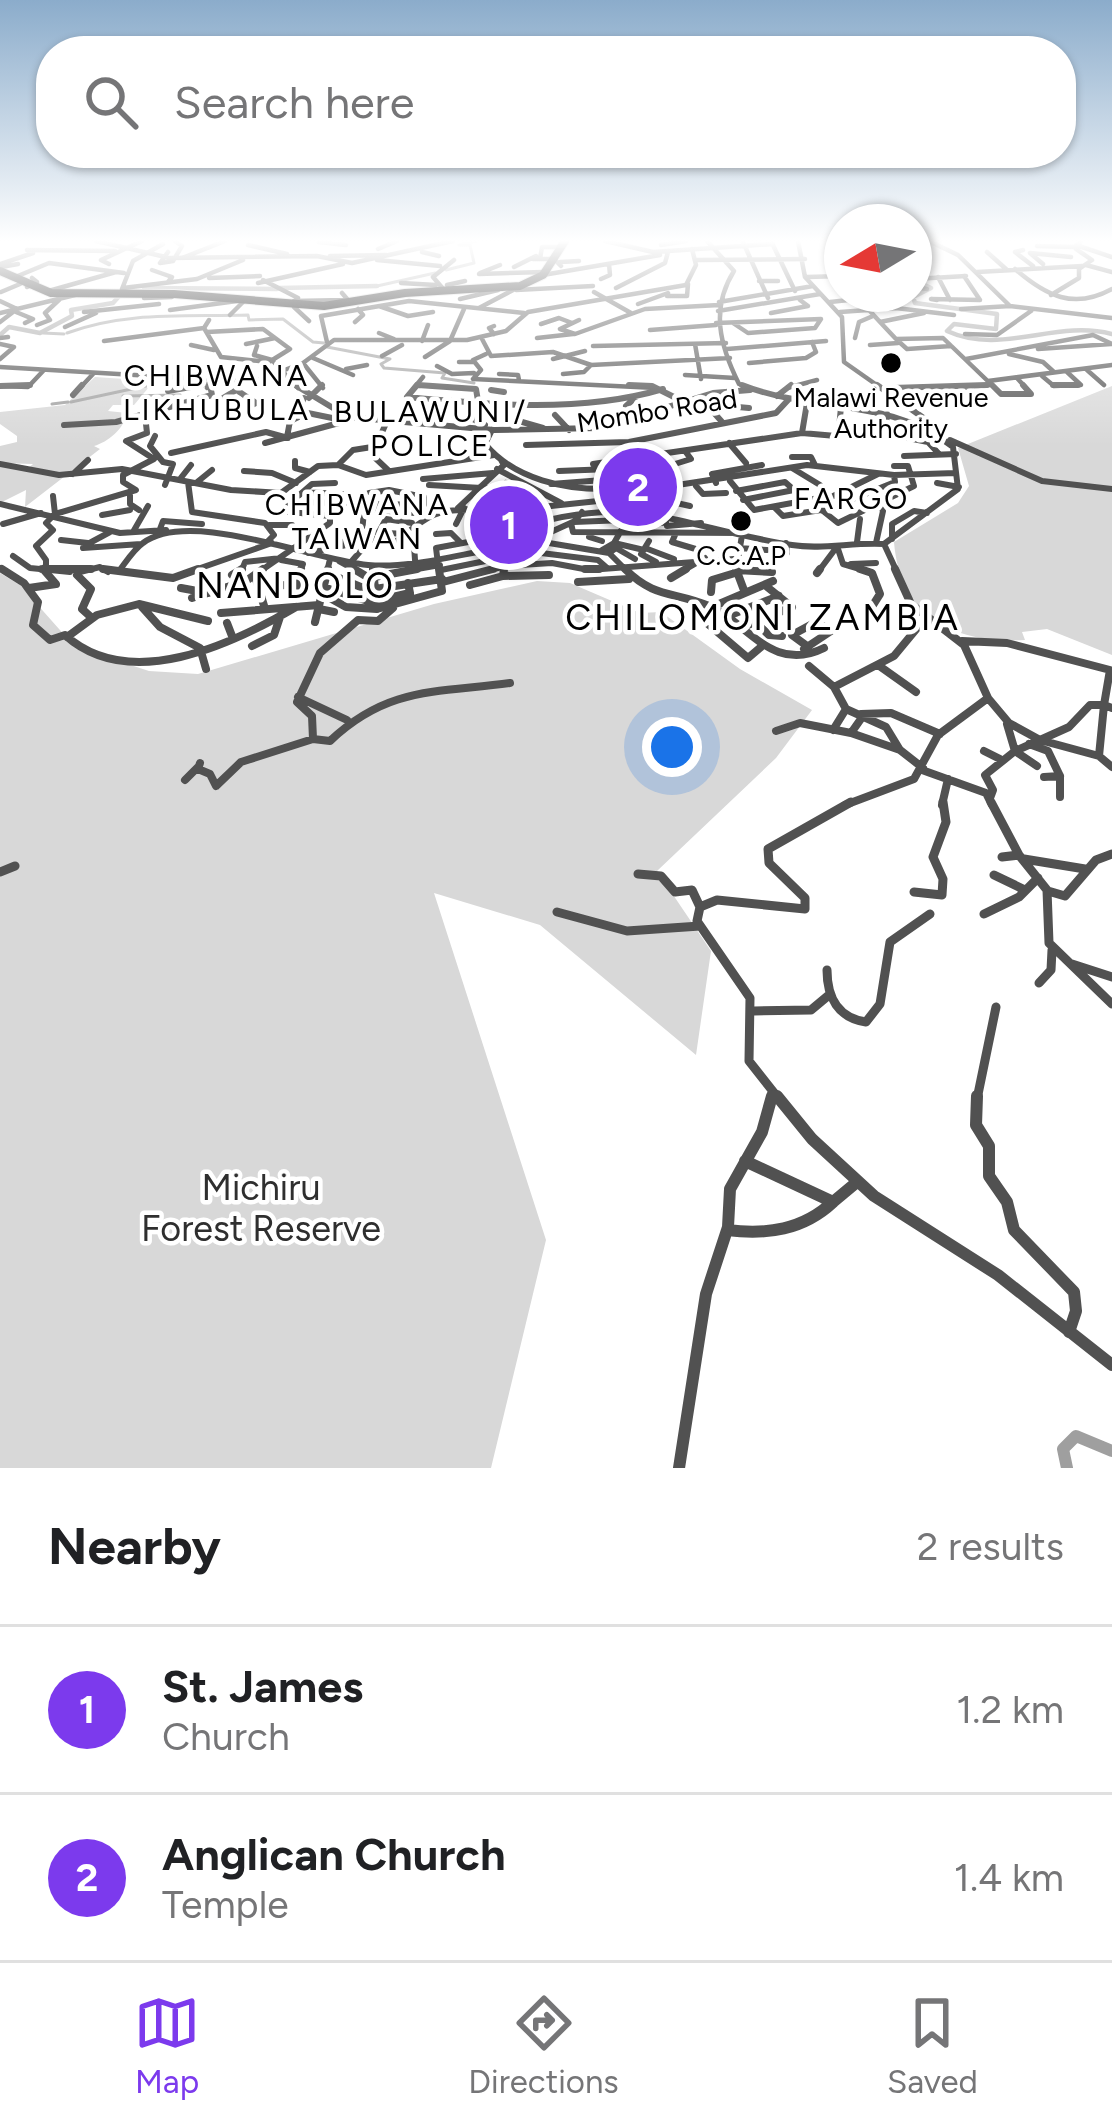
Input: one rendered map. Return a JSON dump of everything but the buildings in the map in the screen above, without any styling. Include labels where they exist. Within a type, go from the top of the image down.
[{"type":"street","points":[[16,310],[33,319],[25,323]]},
{"type":"street","points":[[0,371],[14,347],[0,331],[16,310]]},
{"type":"street","points":[[0,313],[20,310]]},
{"type":"street","points":[[37,325],[50,320],[45,313],[52,310]]},
{"type":"street","points":[[84,312],[127,310]]},
{"type":"street","points":[[170,310],[176,310]]},
{"type":"street","points":[[205,310],[205,330],[214,350]]},
{"type":"street","points":[[230,315],[234,310]]},
{"type":"street","points":[[296,310],[306,322],[341,310]]},
{"type":"street","points":[[355,322],[363,315],[358,310]]},
{"type":"street","points":[[374,310],[375,315]]},
{"type":"street","points":[[388,310],[409,316],[437,310]]},
{"type":"street","points":[[417,319],[433,310],[468,319]]},
{"type":"street","points":[[450,342],[451,316],[458,310]]},
{"type":"street","points":[[485,310],[520,317]]},
{"type":"street","points":[[499,310],[502,312]]},
{"type":"street","points":[[193,350],[214,350],[244,362],[303,363],[327,342],[478,338],[543,310]]},
{"type":"street","points":[[624,310],[632,314]]},
{"type":"street","points":[[537,338],[573,334],[632,314],[681,310]]},
{"type":"street","points":[[718,310],[716,324],[735,378],[747,391],[749,408]]},
{"type":"street","points":[[771,313],[789,310]]},
{"type":"street","points":[[1025,310],[1112,318]]},
{"type":"street","points":[[65,327],[96,311]]},
{"type":"street","points":[[965,334],[997,335],[1031,311]]},
{"type":"street","points":[[954,315],[840,312],[844,362],[949,442],[956,454],[959,487]]},
{"type":"street","points":[[868,313],[910,349],[951,346],[1003,395],[1031,394],[1017,378]]},
{"type":"street","points":[[853,339],[868,313]]},
{"type":"street","points":[[880,322],[919,319],[924,313]]},
{"type":"street","points":[[733,323],[752,334],[815,328],[821,324],[815,314]]},
{"type":"street","points":[[650,330],[827,316]]},
{"type":"street","points":[[541,324],[563,317],[576,322],[560,328],[573,334]]},
{"type":"street","points":[[319,319],[327,342]]},
{"type":"street","points":[[422,341],[428,326]]},
{"type":"street","points":[[104,341],[260,328],[290,349],[276,365],[223,398]]},
{"type":"street","points":[[476,328],[470,332],[486,354]]},
{"type":"street","points":[[400,329],[401,343]]},
{"type":"street","points":[[379,333],[401,343]]},
{"type":"street","points":[[965,359],[1096,335],[1112,344],[1050,346]]},
{"type":"street","points":[[246,344],[277,337]]},
{"type":"street","points":[[386,340],[385,354],[401,343]]},
{"type":"street","points":[[593,346],[626,341],[742,348],[826,341]]},
{"type":"street","points":[[870,345],[898,341]]},
{"type":"street","points":[[436,353],[436,348],[450,342]]},
{"type":"street","points":[[742,348],[750,367],[808,357],[817,350],[812,342]]},
{"type":"street","points":[[694,344],[701,379]]},
{"type":"street","points":[[257,346],[254,355],[276,365],[307,398]]},
{"type":"street","points":[[553,359],[585,351]]},
{"type":"street","points":[[1011,352],[1065,369],[1112,365]]},
{"type":"street","points":[[459,362],[473,362],[486,354],[564,357],[619,367],[730,358]]},
{"type":"street","points":[[425,357],[447,356]]},
{"type":"street","points":[[312,357],[353,375]]},
{"type":"street","points":[[778,361],[784,369]]},
{"type":"street","points":[[437,366],[452,374],[476,373],[481,370],[473,362]]},
{"type":"street","points":[[648,386],[657,375],[652,362]]},
{"type":"street","points":[[1043,362],[1055,374]]},
{"type":"street","points":[[303,363],[304,370],[324,387],[297,411],[344,420],[546,432],[618,424],[711,394],[747,391],[914,417],[1010,470],[1058,486],[1090,483],[1112,489]]},
{"type":"street","points":[[69,371],[77,364]]},
{"type":"street","points":[[344,369],[367,365]]},
{"type":"street","points":[[563,374],[582,373],[591,365]]},
{"type":"street","points":[[0,371],[28,387],[45,369]]},
{"type":"street","points":[[892,388],[967,387],[1065,369]]},
{"type":"street","points":[[1041,375],[1054,386],[1081,385],[1065,369]]},
{"type":"street","points":[[1086,369],[1104,385]]},
{"type":"street","points":[[0,371],[193,376],[240,385],[256,403],[252,405]]},
{"type":"street","points":[[74,395],[94,373]]},
{"type":"street","points":[[476,373],[473,379],[500,383],[648,386],[687,404]]},
{"type":"street","points":[[499,374],[518,375],[517,381]]},
{"type":"street","points":[[685,374],[701,379],[735,378]]},
{"type":"street","points":[[1096,378],[1112,376]]},
{"type":"street","points":[[423,377],[408,397],[476,402],[504,396]]},
{"type":"street","points":[[777,396],[786,387],[817,380]]},
{"type":"street","points":[[168,392],[220,382]]},
{"type":"street","points":[[500,383],[504,396]]},
{"type":"street","points":[[64,425],[145,415],[212,395],[209,384]]},
{"type":"street","points":[[416,385],[475,388],[476,402],[467,416],[490,428]]},
{"type":"street","points":[[897,401],[975,396],[967,387]]},
{"type":"street","points":[[491,390],[563,403],[663,389]]},
{"type":"street","points":[[635,395],[626,406],[640,418]]},
{"type":"street","points":[[290,396],[307,398],[356,420]]},
{"type":"street","name":"Mombo Road","points":[[526,445],[629,442],[779,412],[789,399]]},
{"type":"street","points":[[802,433],[807,403]]},
{"type":"street","points":[[593,464],[728,442],[837,432],[841,406]]},
{"type":"street","points":[[723,423],[715,414],[725,407],[749,408],[758,416]]},
{"type":"street","points":[[288,437],[292,419],[317,414]]},
{"type":"street","points":[[887,414],[886,425],[871,426],[873,431],[928,442],[939,454]]},
{"type":"street","points":[[0,464],[75,478],[127,470],[154,460],[126,441],[147,432],[145,415]]},
{"type":"street","points":[[555,416],[570,430]]},
{"type":"street","points":[[505,417],[546,432]]},
{"type":"street","points":[[266,443],[344,420]]},
{"type":"street","points":[[387,421],[372,456],[389,471]]},
{"type":"street","points":[[618,424],[629,442]]},
{"type":"street","points":[[170,453],[279,427]]},
{"type":"street","points":[[456,524],[461,508],[480,485],[505,465],[485,444],[490,428]]},
{"type":"street","points":[[509,430],[514,440]]},
{"type":"street","points":[[264,432],[288,437]]},
{"type":"street","points":[[155,436],[148,444],[164,462],[173,464],[192,512],[292,525]]},
{"type":"street","points":[[728,442],[746,464]]},
{"type":"street","points":[[296,461],[295,468],[312,472],[338,465],[353,449],[373,447]]},
{"type":"street","points":[[708,447],[717,458]]},
{"type":"street","points":[[662,468],[691,459],[685,452]]},
{"type":"street","points":[[904,456],[956,454]]},
{"type":"street","points":[[664,455],[673,464]]},
{"type":"street","points":[[915,455],[920,464]]},
{"type":"street","points":[[338,465],[350,473],[497,457],[565,491],[610,490],[627,523]]},
{"type":"street","points":[[792,457],[811,457],[827,477]]},
{"type":"street","points":[[839,457],[842,471]]},
{"type":"street","points":[[75,478],[88,460]]},
{"type":"street","points":[[445,462],[452,474]]},
{"type":"street","points":[[178,481],[191,465]]},
{"type":"street","points":[[716,483],[712,474],[762,465]]},
{"type":"street","points":[[704,558],[699,550],[673,542],[663,497],[671,486],[818,466],[880,473],[956,473]]},
{"type":"street","points":[[550,484],[636,468]]},
{"type":"street","points":[[730,481],[751,509],[818,498],[822,487],[792,468]]},
{"type":"street","points":[[127,470],[243,492],[281,493],[334,483]]},
{"type":"street","points":[[43,567],[46,560],[36,544],[53,530],[46,523],[53,515],[130,492],[136,488],[123,481],[127,470]]},
{"type":"street","points":[[178,481],[212,470]]},
{"type":"street","points":[[244,471],[272,473],[300,488],[342,494]]},
{"type":"street","points":[[540,506],[520,491],[503,486],[426,482],[452,474],[495,471],[562,504]]},
{"type":"street","points":[[559,471],[629,478]]},
{"type":"street","points":[[773,506],[781,516],[822,511],[895,482],[894,471]]},
{"type":"street","points":[[192,598],[212,595],[255,576],[332,519],[281,512],[312,472]]},
{"type":"street","points":[[880,473],[825,498],[818,504],[822,511],[838,524],[913,487],[912,474]]},
{"type":"street","points":[[203,475],[219,480]]},
{"type":"street","points":[[589,476],[601,500]]},
{"type":"street","points":[[736,491],[785,482],[798,490],[743,500]]},
{"type":"street","points":[[937,483],[959,487]]},
{"type":"street","points":[[696,486],[703,494],[726,493]]},
{"type":"street","points":[[627,523],[706,522],[786,543],[837,547],[884,542],[959,487]]},
{"type":"street","points":[[520,491],[535,488]]},
{"type":"street","points":[[369,494],[387,489],[417,494],[424,497],[427,510]]},
{"type":"street","points":[[637,490],[690,506]]},
{"type":"street","points":[[0,504],[97,518],[135,510],[139,505],[130,504],[130,492]]},
{"type":"street","points":[[52,496],[53,515]]},
{"type":"street","points":[[291,502],[345,506],[389,499],[427,510]]},
{"type":"street","points":[[375,510],[503,512],[616,499]]},
{"type":"street","points":[[513,500],[482,524],[505,556],[549,574]]},
{"type":"street","points":[[97,518],[102,501]]},
{"type":"street","points":[[878,502],[883,511],[884,542],[910,602],[961,641],[988,698],[1007,724],[1048,751],[1060,776],[1060,796]]},
{"type":"street","points":[[470,585],[505,556],[510,532],[526,525],[635,505],[666,524]]},
{"type":"street","points":[[139,528],[148,506]]},
{"type":"street","points":[[333,556],[370,540],[393,541],[427,510]]},
{"type":"street","points":[[362,533],[364,511]]},
{"type":"street","points":[[477,511],[487,520]]},
{"type":"street","points":[[2,524],[41,512]]},
{"type":"street","points":[[327,573],[375,589],[408,583],[505,556],[572,522],[582,512]]},
{"type":"street","points":[[217,516],[234,535]]},
{"type":"street","points":[[97,518],[121,529],[202,524]]},
{"type":"street","points":[[380,530],[386,519],[412,523]]},
{"type":"street","points":[[857,542],[860,520]]},
{"type":"street","points":[[572,522],[573,532],[621,532],[666,524]]},
{"type":"street","points":[[572,522],[742,531]]},
{"type":"street","points":[[627,523],[614,542],[602,547],[633,580],[652,592],[712,607],[761,647],[805,648],[831,631],[816,622],[792,635],[805,648],[812,654],[824,649]]},
{"type":"street","points":[[160,525],[177,532],[270,542],[284,556],[304,564],[296,583]]},
{"type":"street","points":[[13,556],[23,566],[76,573],[100,567],[173,578],[270,542],[274,535],[267,525]]},
{"type":"street","points":[[110,527],[83,548],[110,550],[177,532]]},
{"type":"street","points":[[315,622],[341,538],[380,530],[406,534]]},
{"type":"street","points":[[742,531],[735,567],[745,593]]},
{"type":"street","points":[[436,534],[453,534],[461,543]]},
{"type":"street","points":[[313,739],[312,716],[300,708],[298,697],[323,649],[358,620],[378,621],[392,608],[442,591],[436,548],[495,537]]},
{"type":"street","points":[[588,549],[595,539]]},
{"type":"street","points":[[61,540],[88,543]]},
{"type":"street","points":[[351,562],[370,540]]},
{"type":"street","points":[[393,541],[397,562]]},
{"type":"street","points":[[614,542],[693,568]]},
{"type":"street","points":[[119,571],[142,543]]},
{"type":"street","points":[[776,556],[787,553],[786,543]]},
{"type":"street","points":[[414,545],[415,560]]},
{"type":"street","points":[[528,546],[643,550],[657,563]]},
{"type":"street","points":[[528,546],[536,552],[598,560],[607,569]]},
{"type":"street","points":[[837,547],[841,562],[872,573],[880,587]]},
{"type":"street","points":[[818,573],[823,559],[837,547]]},
{"type":"street","points":[[739,548],[766,550]]},
{"type":"street","points":[[625,567],[643,550]]},
{"type":"street","points":[[232,575],[240,574],[244,562],[304,555],[373,566],[415,560],[441,571]]},
{"type":"street","points":[[333,556],[350,572],[374,578],[441,571],[505,556],[607,569],[704,558],[770,580],[778,596],[792,607],[738,629]]},
{"type":"street","points":[[671,578],[704,558]]},
{"type":"street","points":[[850,565],[876,563]]},
{"type":"street","points":[[373,566],[377,605]]},
{"type":"street","points":[[28,588],[56,586],[43,567]]},
{"type":"street","points":[[719,569],[735,567]]},
{"type":"street","points":[[711,592],[712,580],[735,567]]},
{"type":"street","points":[[0,568],[28,588],[41,607],[33,625],[51,640],[67,637],[75,625],[92,618],[134,608],[163,606],[184,620],[208,620]]},
{"type":"street","points":[[76,573],[91,589],[82,609],[92,618]]},
{"type":"street","points":[[250,629],[261,609],[255,576]]},
{"type":"street","points":[[578,582],[646,578]]},
{"type":"street","points":[[712,607],[770,580]]},
{"type":"street","points":[[276,585],[296,583],[322,589],[346,607],[392,608]]},
{"type":"street","points":[[377,605],[410,593],[408,583]]},
{"type":"street","points":[[880,587],[903,587]]},
{"type":"street","points":[[873,605],[880,587]]},
{"type":"street","points":[[182,588],[212,595]]},
{"type":"street","points":[[725,617],[778,596]]},
{"type":"street","points":[[834,687],[894,656],[918,627],[907,609],[910,602]]},
{"type":"street","points":[[67,637],[82,653],[136,664],[200,648],[296,607]]},
{"type":"street","points":[[232,636],[223,618],[238,608],[319,607],[334,612]]},
{"type":"street","points":[[134,608],[176,638],[200,648]]},
{"type":"street","points":[[252,646],[274,635],[280,616]]},
{"type":"street","points":[[754,622],[769,635],[782,636]]},
{"type":"street","points":[[708,624],[748,658],[761,647]]},
{"type":"street","points":[[961,641],[1006,643],[1111,669],[1099,757]]},
{"type":"street","points":[[200,648],[206,669]]},
{"type":"street","points":[[878,665],[916,692]]},
{"type":"street","points":[[809,666],[834,687],[846,710],[886,727],[900,750],[922,769],[977,787],[990,798],[1021,857],[1047,890],[1065,896],[1087,869],[1112,854]]},
{"type":"street","points":[[185,780],[199,765],[210,774],[211,785],[218,785],[241,762],[313,739],[330,741],[348,721],[431,687],[445,691],[510,683]]},
{"type":"street","points":[[298,697],[348,721]]},
{"type":"street","points":[[700,907],[717,899],[747,907],[805,909],[805,898],[767,860],[768,849],[804,824],[869,793],[890,791],[922,769],[940,734],[988,698]]},
{"type":"street","points":[[990,798],[993,790],[986,775],[1010,748],[1070,727],[1090,705],[1108,707]]},
{"type":"street","points":[[851,733],[870,709],[940,734]]},
{"type":"street","points":[[833,730],[846,710]]},
{"type":"street","points":[[776,731],[798,723],[851,733],[900,750]]},
{"type":"street","points":[[1007,724],[1010,748]]},
{"type":"street","points":[[1033,741],[1099,757],[1112,767]]},
{"type":"street","points":[[1010,748],[1036,761],[1037,766]]},
{"type":"street","points":[[984,751],[1001,760]]},
{"type":"street","points":[[1044,777],[1060,776]]},
{"type":"street","points":[[914,892],[942,896],[943,879],[934,857],[946,822],[942,801],[948,779]]},
{"type":"street","points":[[1002,816],[1013,824]]},
{"type":"street","points":[[1003,856],[1087,869]]},
{"type":"street","points":[[0,872],[15,866]]},
{"type":"street","points":[[638,874],[663,877],[675,892],[692,890],[692,902],[700,907]]},
{"type":"street","points":[[994,875],[1027,891]]},
{"type":"street","points":[[984,914],[1027,891],[1038,878]]},
{"type":"street","points":[[1047,890],[1045,933],[1052,948],[1112,1004]]},
{"type":"street","points":[[700,907],[700,926],[735,972],[754,1012],[747,1055],[772,1093],[857,1182],[897,1214],[998,1275],[1112,1365]]},
{"type":"street","points":[[557,911],[582,922],[642,932],[668,934],[700,926]]},
{"type":"street","points":[[827,970],[829,995],[852,1021],[871,1019],[880,1004],[890,942],[907,935],[930,914]]},
{"type":"street","points":[[1039,983],[1051,970],[1052,948]]},
{"type":"street","points":[[1070,964],[1112,977]]},
{"type":"street","points":[[754,1012],[811,1010],[829,995]]},
{"type":"street","points":[[996,1007],[977,1088],[976,1125],[989,1146],[988,1176],[1007,1202],[1015,1230],[1074,1292],[1076,1311],[1069,1332]]},
{"type":"street","points":[[679,1468],[706,1294],[727,1230],[730,1189],[762,1132],[772,1093]]},
{"type":"street","points":[[745,1161],[833,1202]]},
{"type":"street","points":[[727,1230],[757,1232],[813,1224],[857,1182]]},
{"type":"green space","points":[[95,377],[154,381],[134,405],[113,405],[108,411],[127,413],[115,434],[94,446],[100,449],[25,507],[26,490],[0,503],[0,466],[25,471],[33,464],[0,463],[0,446],[17,442],[17,436],[0,424],[0,412],[65,405]]},
{"type":"green space","points":[[1112,386],[1112,655],[1047,629],[1022,632],[1025,640],[1000,640],[955,631],[936,621],[907,590],[894,542],[958,503],[969,486],[958,448]]},
{"type":"green space","name":"Michiru Forest Reserve","points":[[0,573],[20,585],[75,647],[149,671],[198,674],[434,604],[537,581],[570,583],[640,613],[661,612],[740,669],[812,710],[776,758],[657,871],[711,951],[696,1055],[540,925],[434,893],[546,1240],[491,1468],[0,1468]]},
{"type":"waterway","points":[[0,335],[9,327],[40,333],[72,316],[74,310]]},
{"type":"waterway","points":[[964,310],[997,314],[996,329],[954,324],[947,331],[968,338],[1008,339],[1070,331],[1112,334]]},
{"type":"waterway","points":[[67,333],[134,318],[248,315],[249,320],[283,319],[313,342],[324,343]]},
{"type":"waterway","points":[[43,333],[64,334]]},
{"type":"waterway","points":[[327,347],[390,359],[381,364],[384,368],[445,373],[442,378],[474,383]]},
{"type":"waterway","points":[[71,402],[150,385]]},
{"type":"waterway","points":[[123,396],[180,395]]},
{"type":"waterway","points":[[52,404],[68,402]]},
{"type":"waterway","points":[[1067,1468],[1063,1449],[1076,1436],[1112,1451]]},
{"type":"place","name":"Malawi Revenue Authority","points":[[891,363]]},
{"type":"place","name":"Anglican Church","points":[[638,487]]},
{"type":"place","name":"C.C.A.P","points":[[741,521]]},
{"type":"place","name":"St. James","points":[[509,525]]},
{"type":"district","name":"CHIBWANA LIKHUBULA","points":[[217,393]]},
{"type":"district","name":"BULAWUNI/ POLICE","points":[[431,429]]},
{"type":"district","name":"FARGO","points":[[852,499]]},
{"type":"district","name":"CHIBWANA TAIWAN","points":[[358,522]]},
{"type":"district","name":"NANDOLO","points":[[296,585]]},
{"type":"district","name":"CHILOMONI ZAMBIA","points":[[763,617]]}]
